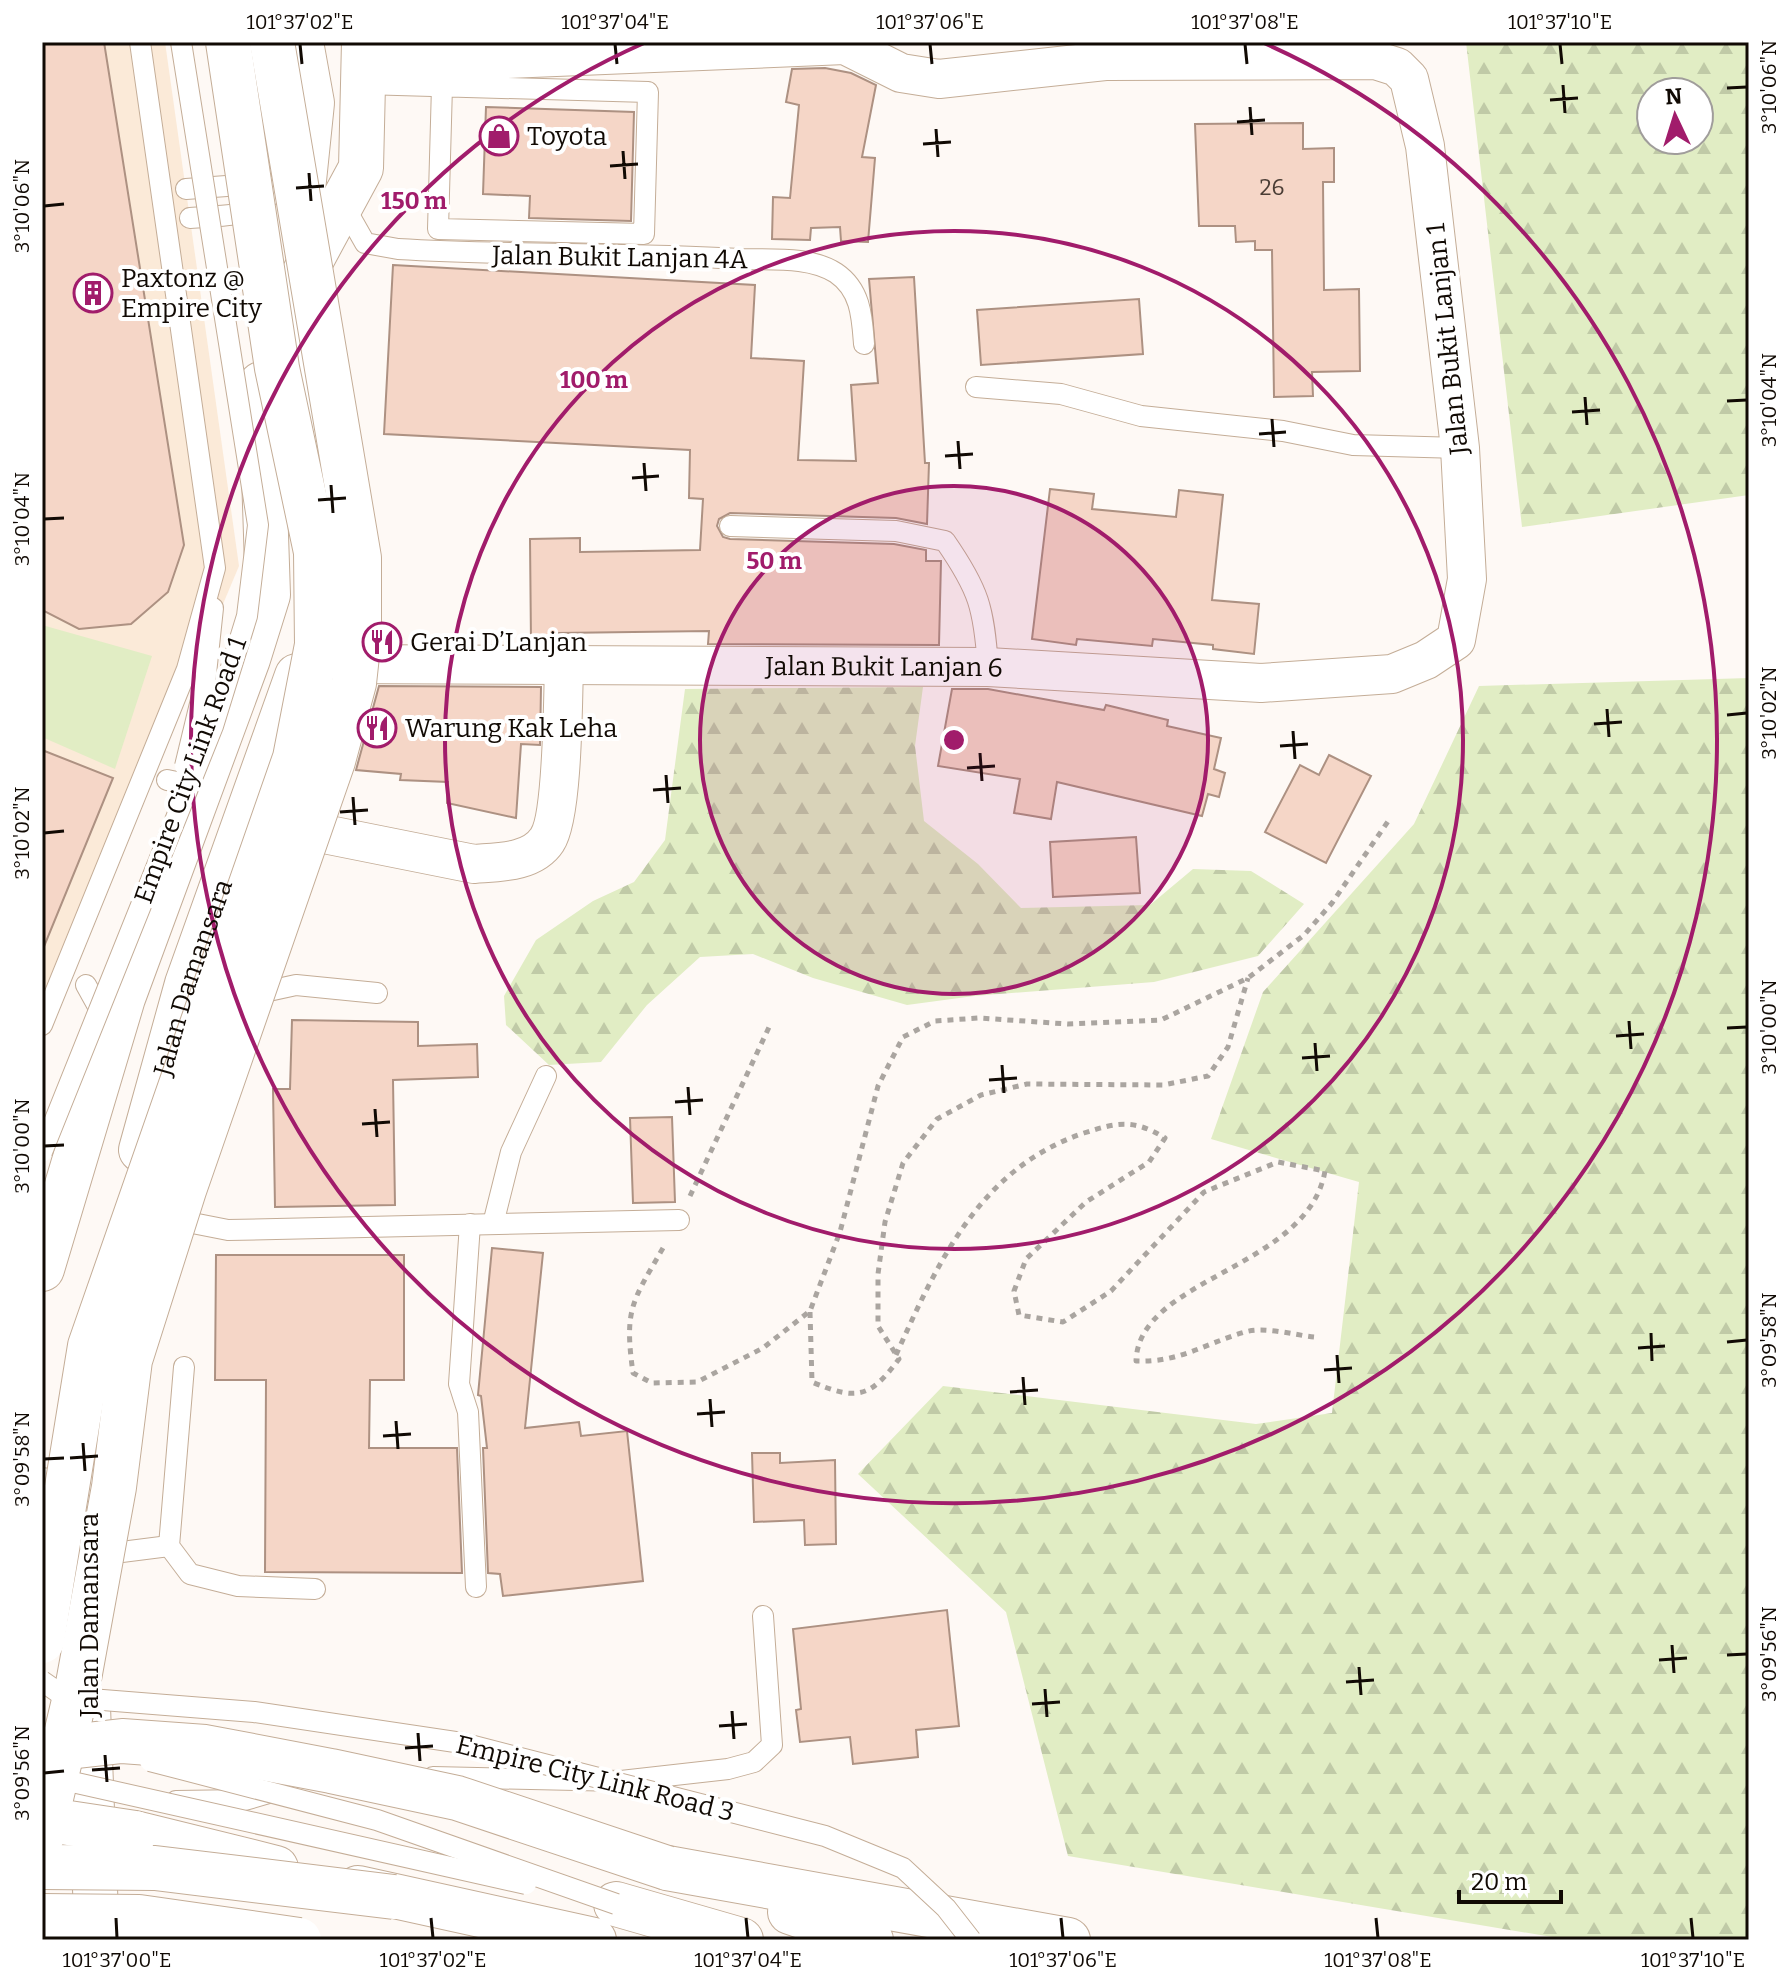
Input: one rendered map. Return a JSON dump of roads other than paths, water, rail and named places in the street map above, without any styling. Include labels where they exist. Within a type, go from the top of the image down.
[{"type":"main road","points":[[42,1641],[90,1346],[295,758],[317,645],[316,552],[277,368],[229,42]]},
{"type":"main road","points":[[42,1836],[78,1684],[114,1487],[130,1360],[184,1190],[333,761],[354,683],[359,637],[359,558],[272,42]]},
{"type":"main road","name":"Jalan Damansara","points":[[97,1940],[90,1799],[85,1558],[99,1394],[127,1210],[146,1126],[187,984],[249,818],[301,665],[309,596],[309,434],[293,294],[312,103],[301,42]]},
{"type":"main road","points":[[293,294],[344,206],[361,168],[364,64]]},
{"type":"main road","points":[[42,1268],[52,1196],[112,1032],[184,783],[216,699],[268,595],[261,384]]},
{"type":"main road","points":[[216,699],[277,734]]},
{"type":"main road","name":"Jalan Damansara","points":[[42,1490],[42,1545]]},
{"type":"main road","points":[[42,1750],[122,1741],[205,1747],[457,1798],[871,1940]]},
{"type":"main road","points":[[42,1757],[44,1896],[71,1940]]},
{"type":"main road","points":[[42,1819],[135,1833],[394,1897]]},
{"type":"main road","points":[[44,1896],[155,1868],[741,1940]]},
{"type":"main road","points":[[667,1868],[1068,1940]]},
{"type":"main road","points":[[44,1896],[139,1917],[299,1940]]},
{"type":"street","points":[[229,42],[241,200],[261,384]]},
{"type":"street","points":[[364,64],[845,44],[901,73],[939,79],[1104,51]]},
{"type":"street","name":"Jalan Bukit Lanjan 1","points":[[1104,51],[1375,60],[1397,67],[1409,79],[1425,146],[1460,448],[1467,579],[1456,640]]},
{"type":"street","name":"Jalan Bukit Lanjan 6","points":[[301,665],[564,663],[988,667],[1261,683],[1392,674],[1426,660],[1456,640]]},
{"type":"street","points":[[249,818],[474,864],[506,862],[531,854],[548,839],[559,786],[564,663]]},
{"type":"lane","points":[[140,42],[215,568],[216,699],[158,863]]},
{"type":"lane","name":"Empire City Link Road 1","points":[[42,1152],[213,726],[247,616],[258,525],[181,42]]},
{"type":"lane","points":[[364,64],[442,86],[648,92],[644,234],[438,229],[442,86]]},
{"type":"lane","points":[[186,189],[241,200],[269,201],[298,156],[312,103]]},
{"type":"lane","points":[[190,218],[241,200]]},
{"type":"lane","name":"Jalan Bukit Lanjan 4A","points":[[344,206],[365,243],[398,249],[684,255],[814,263],[837,274],[852,289],[862,309],[864,344]]},
{"type":"lane","points":[[976,387],[1061,394],[1141,416],[1283,431],[1353,445],[1460,448]]},
{"type":"lane","points":[[730,526],[896,531],[945,541],[965,570],[984,612],[988,667]]},
{"type":"lane","points":[[42,1025],[187,669],[215,568]]},
{"type":"lane","points":[[187,984],[247,996],[296,985],[377,993]]},
{"type":"lane","points":[[86,985],[112,1032]]},
{"type":"lane","points":[[493,1224],[511,1152],[546,1076]]},
{"type":"lane","points":[[127,1210],[228,1230],[679,1220]]},
{"type":"lane","points":[[470,1224],[459,1384],[468,1412],[476,1587]]},
{"type":"lane","points":[[184,1367],[169,1546],[190,1574],[238,1586],[315,1589]]},
{"type":"lane","points":[[85,1558],[169,1546]]},
{"type":"lane","points":[[90,1799],[117,1802],[245,1800],[308,1782],[461,1776],[621,1781],[754,1762],[772,1745],[763,1616]]},
{"type":"lane","name":"Empire City Link Road 3","points":[[42,1681],[65,1697],[254,1712],[462,1743],[825,1836],[903,1868],[946,1908],[971,1940]]},
{"type":"lane","points":[[42,1732],[377,1820],[605,1922]]},
{"type":"lane","points":[[42,1776],[605,1922]]},
{"type":"place","name":"Toyota","points":[[499,136]]},
{"type":"place","name":"Paxtonz @ Empire City","points":[[93,293]]},
{"type":"place","name":"Gerai D’Lanjan","points":[[382,642]]},
{"type":"place","name":"Warung Kak Leha","points":[[377,728]]}]
